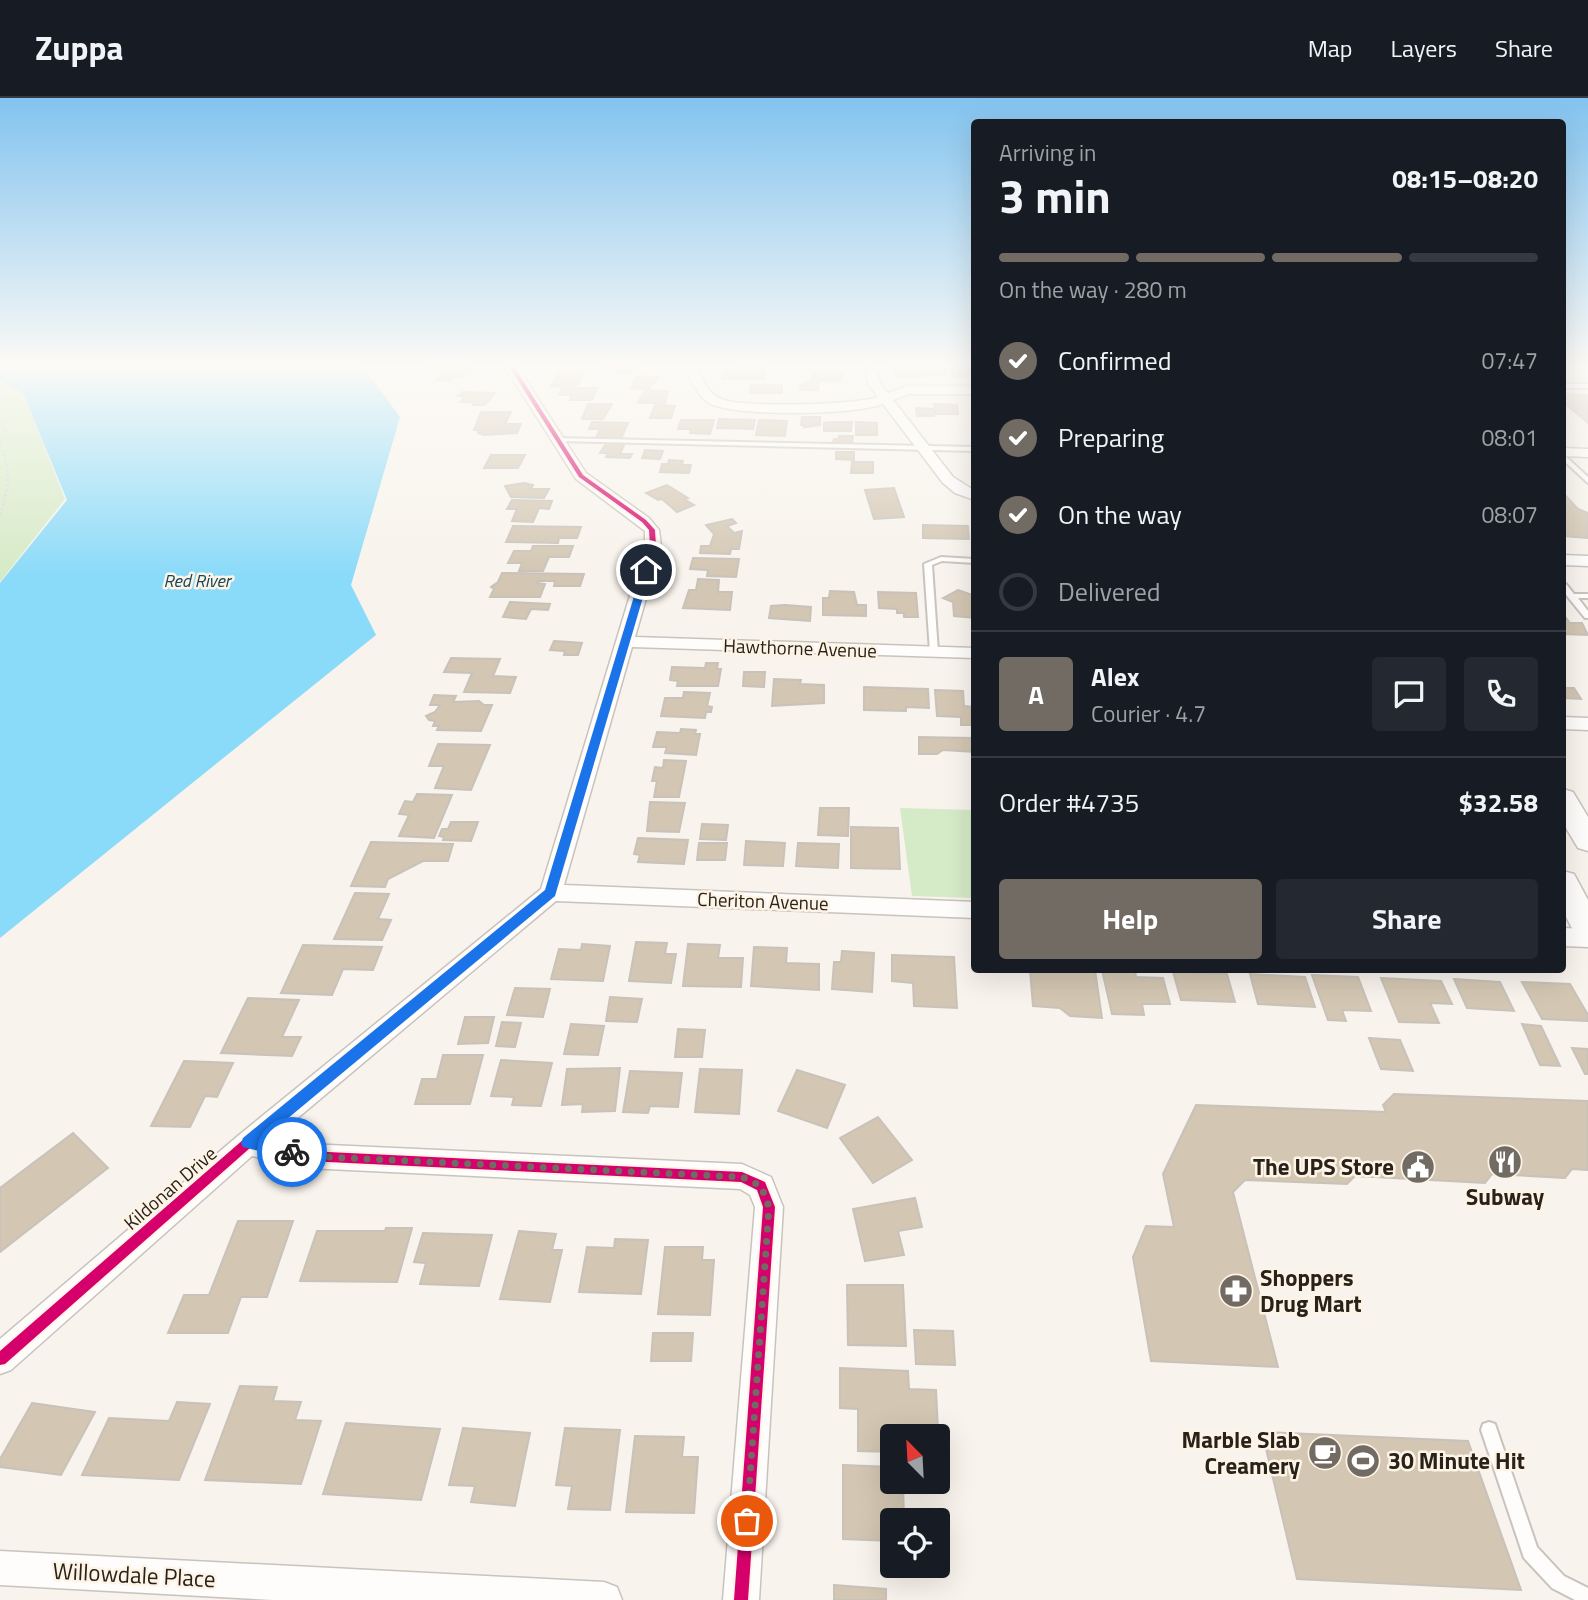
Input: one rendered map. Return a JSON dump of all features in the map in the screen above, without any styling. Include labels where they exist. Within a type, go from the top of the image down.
[{"type":"main road","points":[[1566,804],[1588,841]]},
{"type":"main road","points":[[1566,888],[1588,929]]},
{"type":"street","points":[[551,893],[654,535],[644,521],[581,476],[555,435]]},
{"type":"street","points":[[914,435],[948,480],[960,490],[971,494]]},
{"type":"street","points":[[1566,454],[1588,453]]},
{"type":"street","points":[[1566,560],[1588,561]]},
{"type":"street","name":"Hawthorne Avenue","points":[[625,642],[971,653]]},
{"type":"street","points":[[1566,723],[1588,724]]},
{"type":"street","name":"Cheriton Avenue","points":[[551,893],[971,910]]},
{"type":"street","name":"Kildonan Drive","points":[[0,1359],[248,1143],[551,893]]},
{"type":"street","points":[[1566,937],[1588,938]]},
{"type":"street","points":[[248,1143],[307,1156],[742,1177],[761,1186],[769,1207],[741,1600]]},
{"type":"street","name":"Willowdale Place","points":[[0,1568],[604,1600]]},
{"type":"lane","points":[[558,439],[971,449]]},
{"type":"lane","points":[[1566,457],[1588,481]]},
{"type":"lane","points":[[934,652],[928,564],[941,559],[971,561]]},
{"type":"lane","points":[[1566,590],[1588,616]]},
{"type":"lane","points":[[1571,596],[1588,596]]},
{"type":"lane","points":[[1489,1430],[1530,1552],[1558,1581],[1588,1597]]},
{"type":"path","points":[[0,444],[7,459],[11,488],[0,515]]},
{"type":"green space","points":[[0,435],[40,435],[65,499],[0,582]]},
{"type":"green space","points":[[900,808],[971,810],[971,898],[912,896]]},
{"type":"water","name":"Red River","points":[[40,435],[395,435],[351,585],[376,635],[0,938],[0,583],[67,500]]},
{"type":"building","points":[[597,435],[623,435],[621,439],[596,438]]},
{"type":"building","points":[[839,436],[853,436],[852,444],[833,443]]},
{"type":"building","points":[[625,443],[620,454],[632,454],[630,458],[606,457],[608,453],[600,453],[605,445]]},
{"type":"building","points":[[645,450],[663,451],[660,459],[642,458]]},
{"type":"building","points":[[836,452],[854,452],[854,460],[836,459]]},
{"type":"building","points":[[491,455],[525,455],[518,468],[484,468]]},
{"type":"building","points":[[669,460],[683,461],[682,465],[691,465],[689,473],[660,472],[662,464],[668,464]]},
{"type":"building","points":[[852,462],[873,462],[873,473],[851,473]]},
{"type":"building","points":[[524,483],[533,485],[531,489],[549,489],[544,498],[511,497],[505,486]]},
{"type":"building","points":[[667,485],[694,505],[677,512],[662,499],[658,500],[646,493]]},
{"type":"building","points":[[894,488],[904,517],[874,519],[865,490]]},
{"type":"building","points":[[1566,496],[1578,509],[1588,513],[1588,538],[1566,536]]},
{"type":"building","points":[[512,500],[552,501],[549,509],[539,508],[533,522],[512,521],[517,509],[507,509]]},
{"type":"building","points":[[732,519],[736,523],[727,526],[734,533],[742,531],[739,549],[731,549],[730,554],[700,553],[701,546],[710,546],[714,534],[706,525]]},
{"type":"building","points":[[923,525],[968,526],[969,539],[923,538]]},
{"type":"building","points":[[513,526],[581,527],[577,538],[559,538],[558,543],[506,542]]},
{"type":"building","points":[[533,546],[573,546],[569,557],[549,557],[543,571],[519,571],[522,563],[508,563],[514,551],[531,551]]},
{"type":"building","points":[[693,558],[739,559],[736,577],[707,576],[708,570],[690,569]]},
{"type":"building","points":[[502,573],[584,574],[580,586],[554,586],[555,581],[538,581],[537,583],[545,584],[540,597],[490,597],[494,589],[491,587],[498,582]]},
{"type":"building","points":[[698,579],[719,580],[718,592],[732,592],[730,610],[683,608],[689,590],[696,590]]},
{"type":"building","points":[[958,590],[971,595],[971,618],[954,616],[953,602],[943,598]]},
{"type":"building","points":[[830,591],[854,592],[857,605],[866,605],[866,616],[823,615],[823,598],[829,598]]},
{"type":"building","points":[[878,592],[916,593],[918,617],[904,617],[904,613],[897,613],[897,609],[879,608]]},
{"type":"building","points":[[510,602],[550,604],[548,610],[531,609],[526,619],[503,617]]},
{"type":"building","points":[[771,606],[811,607],[810,621],[769,618]]},
{"type":"building","points":[[1566,618],[1570,623],[1582,623],[1588,635],[1566,634]]},
{"type":"building","points":[[554,641],[582,643],[578,655],[564,655],[565,651],[550,650]]},
{"type":"building","points":[[451,658],[500,659],[493,676],[516,677],[510,693],[464,692],[472,673],[444,672]]},
{"type":"building","points":[[706,663],[718,663],[717,669],[721,669],[718,686],[677,686],[678,681],[670,680],[672,667],[705,668]]},
{"type":"building","points":[[744,672],[765,672],[764,687],[743,686]]},
{"type":"building","points":[[774,679],[801,680],[800,684],[824,685],[824,703],[772,706]]},
{"type":"building","points":[[864,687],[928,689],[929,708],[906,707],[906,711],[864,710]]},
{"type":"building","points":[[1566,688],[1574,688],[1581,699],[1566,698]]},
{"type":"building","points":[[935,690],[963,691],[964,706],[971,707],[971,725],[961,725],[961,717],[937,716]]},
{"type":"building","points":[[684,692],[710,693],[707,706],[712,707],[711,712],[706,712],[705,718],[661,716],[665,698],[683,698]]},
{"type":"building","points":[[434,695],[456,696],[453,702],[479,701],[484,705],[492,705],[481,731],[437,730],[439,726],[433,726],[435,721],[426,716],[435,712],[440,705],[430,705]]},
{"type":"building","points":[[681,729],[696,730],[695,734],[700,734],[696,755],[665,753],[667,747],[653,747],[657,732],[680,733]]},
{"type":"building","points":[[919,737],[971,738],[971,752],[943,750],[937,754],[919,754]]},
{"type":"building","points":[[438,744],[490,745],[471,790],[435,788],[444,766],[429,766]]},
{"type":"building","points":[[664,760],[686,761],[679,797],[654,797],[657,781],[652,781],[655,767],[663,768]]},
{"type":"building","points":[[417,794],[452,795],[434,838],[399,836],[409,815],[399,814],[405,801],[413,802]]},
{"type":"building","points":[[650,802],[685,803],[679,832],[647,831]]},
{"type":"building","points":[[820,808],[849,808],[848,836],[818,835]]},
{"type":"building","points":[[451,822],[478,822],[471,841],[443,840],[444,837],[439,836],[442,829],[448,829]]},
{"type":"building","points":[[702,824],[728,825],[726,840],[700,839]]},
{"type":"building","points":[[851,827],[898,828],[900,869],[851,868]]},
{"type":"building","points":[[638,838],[688,840],[684,864],[638,862],[640,855],[634,854]]},
{"type":"building","points":[[746,841],[785,843],[783,866],[744,865]]},
{"type":"building","points":[[371,842],[453,844],[448,861],[423,861],[388,879],[385,887],[351,886]]},
{"type":"building","points":[[699,843],[727,843],[725,860],[697,860]]},
{"type":"building","points":[[798,843],[839,844],[838,868],[796,866]]},
{"type":"building","points":[[355,893],[389,894],[378,919],[391,920],[382,940],[334,939]]},
{"type":"building","points":[[636,942],[667,943],[665,954],[676,954],[671,983],[629,981]]},
{"type":"building","points":[[582,944],[610,946],[603,981],[551,979],[559,949],[581,950]]},
{"type":"building","points":[[688,944],[720,945],[718,958],[743,958],[741,987],[683,986]]},
{"type":"building","points":[[303,945],[382,947],[373,970],[343,969],[332,995],[281,993]]},
{"type":"building","points":[[754,947],[787,948],[786,963],[819,964],[819,990],[751,986]]},
{"type":"building","points":[[842,951],[874,953],[872,992],[832,989],[834,962],[841,962]]},
{"type":"building","points":[[892,955],[954,957],[957,1008],[914,1006],[913,983],[892,981]]},
{"type":"building","points":[[1030,973],[1095,973],[1102,1018],[1070,1016],[1060,1008],[1033,1006]]},
{"type":"building","points":[[1103,973],[1135,973],[1136,977],[1163,978],[1170,1004],[1142,1004],[1144,1015],[1112,1014]]},
{"type":"building","points":[[1173,973],[1227,974],[1235,1002],[1181,1000]]},
{"type":"building","points":[[1250,974],[1305,977],[1315,1007],[1258,1004]]},
{"type":"building","points":[[1312,975],[1358,977],[1371,1011],[1342,1010],[1346,1021],[1328,1020]]},
{"type":"building","points":[[1381,978],[1441,981],[1452,1004],[1430,1003],[1439,1023],[1399,1022]]},
{"type":"building","points":[[1454,979],[1500,982],[1514,1011],[1467,1008]]},
{"type":"building","points":[[1522,982],[1570,984],[1588,1015],[1588,1021],[1542,1019]]},
{"type":"building","points":[[515,988],[550,989],[543,1017],[507,1015]]},
{"type":"building","points":[[610,997],[642,999],[637,1022],[606,1021]]},
{"type":"building","points":[[248,998],[299,1000],[282,1037],[301,1037],[292,1056],[221,1053]]},
{"type":"building","points":[[465,1017],[494,1017],[488,1043],[458,1044]]},
{"type":"building","points":[[502,1022],[521,1023],[515,1047],[496,1046]]},
{"type":"building","points":[[571,1024],[604,1026],[598,1055],[564,1054]]},
{"type":"building","points":[[1522,1024],[1541,1026],[1560,1066],[1540,1065]]},
{"type":"building","points":[[678,1029],[705,1030],[702,1057],[675,1057]]},
{"type":"building","points":[[1369,1038],[1400,1040],[1413,1071],[1381,1069]]},
{"type":"building","points":[[1572,1048],[1588,1049],[1588,1074],[1585,1074]]},
{"type":"building","points":[[443,1055],[483,1055],[470,1104],[415,1104],[422,1079],[437,1079]]},
{"type":"building","points":[[501,1060],[552,1063],[541,1106],[512,1105],[514,1097],[491,1096]]},
{"type":"building","points":[[184,1061],[233,1063],[217,1097],[205,1096],[190,1127],[151,1126]]},
{"type":"building","points":[[620,1068],[615,1111],[582,1112],[583,1104],[562,1105],[567,1069]]},
{"type":"building","points":[[700,1069],[742,1070],[739,1114],[695,1112]]},
{"type":"building","points":[[797,1070],[845,1085],[827,1128],[778,1111]]},
{"type":"building","points":[[630,1071],[682,1073],[678,1107],[650,1106],[648,1113],[623,1112]]},
{"type":"building","points":[[1394,1094],[1588,1101],[1588,1170],[1572,1169],[1565,1178],[1492,1174],[1485,1183],[1355,1176],[1347,1184],[1245,1180],[1233,1192],[1278,1367],[1151,1361],[1133,1257],[1146,1226],[1174,1227],[1163,1174],[1196,1105],[1386,1112],[1383,1105]]},
{"type":"building","points":[[878,1117],[912,1160],[873,1183],[840,1138]]},
{"type":"building","points":[[73,1133],[108,1168],[0,1252],[0,1188]]},
{"type":"building","points":[[915,1198],[922,1227],[898,1231],[904,1255],[865,1261],[853,1209]]},
{"type":"building","points":[[238,1221],[293,1221],[267,1297],[241,1297],[228,1333],[168,1333],[184,1295],[209,1295]]},
{"type":"building","points":[[386,1228],[412,1228],[397,1282],[300,1281],[317,1231],[385,1231]]},
{"type":"building","points":[[519,1231],[556,1234],[552,1250],[562,1250],[550,1302],[500,1299]]},
{"type":"building","points":[[423,1233],[492,1235],[479,1286],[420,1284],[426,1263],[414,1262]]},
{"type":"building","points":[[615,1239],[648,1240],[641,1294],[579,1292],[587,1247],[614,1248]]},
{"type":"building","points":[[665,1247],[703,1247],[702,1260],[714,1260],[710,1315],[658,1314]]},
{"type":"building","points":[[847,1285],[903,1285],[906,1346],[848,1345]]},
{"type":"building","points":[[914,1330],[953,1331],[955,1365],[916,1364]]},
{"type":"building","points":[[653,1333],[693,1333],[691,1361],[651,1361]]},
{"type":"building","points":[[840,1368],[908,1371],[909,1389],[936,1390],[938,1424],[880,1424],[880,1452],[858,1451],[858,1409],[840,1408]]},
{"type":"building","points":[[240,1386],[277,1387],[273,1401],[301,1402],[295,1420],[321,1421],[301,1484],[205,1480]]},
{"type":"building","points":[[177,1402],[210,1404],[179,1480],[82,1475],[109,1418],[169,1421]]},
{"type":"building","points":[[32,1403],[95,1412],[61,1475],[0,1467],[0,1459]]},
{"type":"building","points":[[346,1423],[440,1429],[421,1500],[323,1494]]},
{"type":"building","points":[[463,1428],[530,1433],[515,1506],[471,1502],[475,1486],[449,1485]]},
{"type":"building","points":[[565,1428],[620,1430],[610,1510],[568,1509],[572,1486],[556,1485]]},
{"type":"building","points":[[1262,1432],[1468,1441],[1521,1590],[1297,1579]]},
{"type":"building","points":[[635,1436],[684,1437],[682,1457],[698,1457],[694,1513],[626,1512]]},
{"type":"building","points":[[843,1465],[880,1467],[880,1494],[903,1494],[904,1508],[880,1508],[880,1541],[843,1539]]},
{"type":"building","points":[[834,1585],[886,1589],[886,1600],[834,1600]]},
{"type":"cycle path","points":[[0,1359],[248,1143],[551,893],[653,546],[652,530],[644,521],[581,476],[555,435]]},
{"type":"cycle path","points":[[248,1143],[307,1156],[742,1177],[761,1186],[769,1207],[741,1600]]},
{"type":"way so far","points":[[292,1152],[307,1156],[742,1177],[761,1186],[769,1207],[747,1521]]},
{"type":"place","name":"Subway","points":[[1505,1162]]},
{"type":"place","name":"The UPS Store","points":[[1418,1167]]},
{"type":"place","name":"Shoppers Drug Mart","points":[[1236,1291]]},
{"type":"place","name":"Marble Slab Creamery","points":[[1325,1453]]},
{"type":"place","name":"30 Minute Hit","points":[[1363,1461]]},
{"type":"route","points":[[292,1152],[248,1143],[551,893],[646,570]]}]
